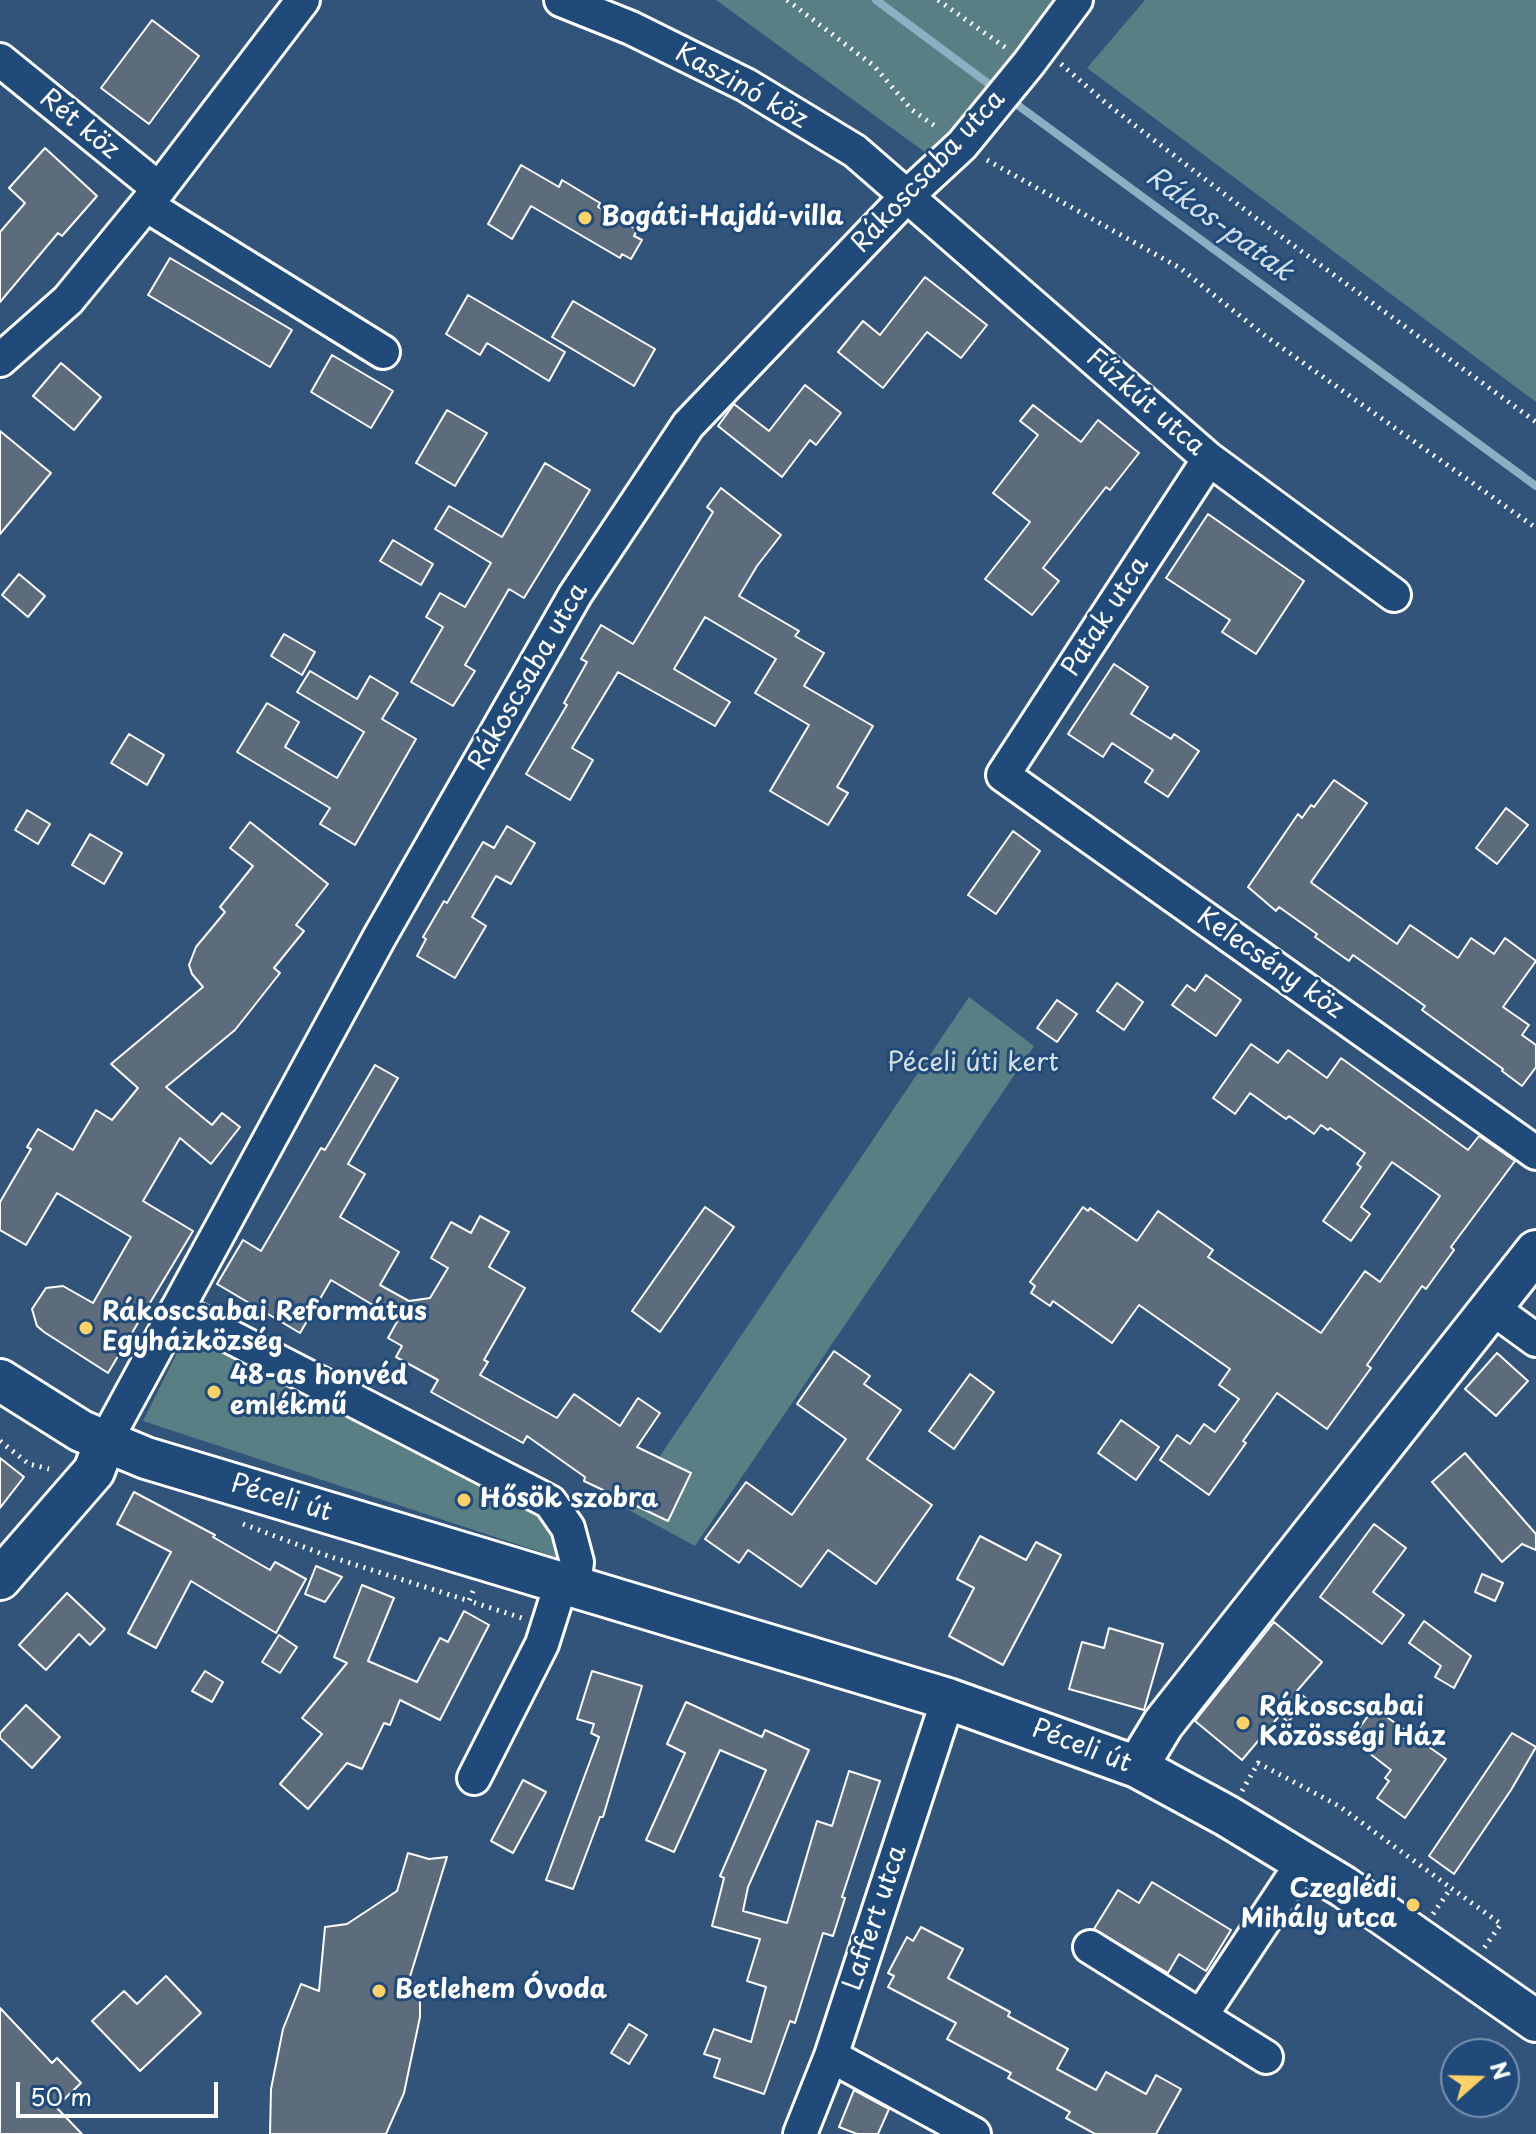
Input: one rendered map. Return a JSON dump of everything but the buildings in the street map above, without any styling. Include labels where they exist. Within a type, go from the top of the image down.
[{"type":"main road","points":[[1137,1767],[1163,1724],[1536,1251]]},
{"type":"main road","name":"Péceli út","points":[[0,1380],[81,1431],[146,1458],[948,1699],[1137,1767],[1227,1816],[1344,1887],[1536,2021]]},
{"type":"main road","points":[[0,1579],[94,1471],[105,1442]]},
{"type":"street","points":[[0,360],[68,300],[152,197],[303,0]]},
{"type":"street","name":"Kaszinó köz","points":[[561,0],[631,28],[746,85],[855,151],[908,195]]},
{"type":"street","name":"Rákoscsaba utca","points":[[105,1442],[379,938],[575,595],[688,425],[908,195],[969,136],[1076,0]]},
{"type":"street","name":"Rét köz","points":[[0,60],[152,197]]},
{"type":"street","name":"Fűzkút utca","points":[[908,195],[1209,459],[1394,595]]},
{"type":"street","points":[[152,197],[383,352]]},
{"type":"street","name":"Patak utca","points":[[1003,775],[1209,459]]},
{"type":"street","name":"Kelecsény köz","points":[[1003,775],[1536,1153]]},
{"type":"street","points":[[1492,1308],[1536,1340]]},
{"type":"street","points":[[177,1309],[550,1502],[568,1528],[577,1562],[542,1644],[474,1778]]},
{"type":"street","name":"Laffert utca","points":[[800,2134],[831,2056],[948,1699]]},
{"type":"street","points":[[1201,2016],[1303,1862]]},
{"type":"street","points":[[1090,1947],[1266,2057]]},
{"type":"street","points":[[831,2056],[974,2134]]},
{"type":"path","points":[[787,0],[874,66],[912,110],[969,136],[1180,268],[1264,335],[1536,528]]},
{"type":"path","points":[[938,0],[1014,54],[1035,55],[1107,104],[1241,207],[1536,422]]},
{"type":"path","points":[[0,1441],[29,1464],[49,1469]]},
{"type":"path","points":[[240,1523],[325,1555],[534,1621]]},
{"type":"path","points":[[469,1601],[474,1586]]},
{"type":"path","points":[[1239,1795],[1258,1763],[1339,1806],[1501,1924],[1481,1952]]},
{"type":"path","points":[[1431,1917],[1451,1888]]},
{"type":"green space","points":[[716,0],[1065,0],[933,158]]},
{"type":"green space","points":[[1145,0],[1536,0],[1536,402],[1087,68]]},
{"type":"green space","name":"Péceli úti kert","points":[[969,997],[1034,1046],[695,1546],[625,1508]]},
{"type":"green space","points":[[189,1329],[542,1514],[556,1533],[556,1557],[143,1421]]},
{"type":"waterway","name":"Rákos-patak","points":[[876,0],[997,90]]},
{"type":"waterway","name":"Rákos-patak","points":[[1008,98],[1536,486]]},
{"type":"place","name":"Bogáti-Hajdú-villa","points":[[585,218]]},
{"type":"place","name":"Rákoscsabai Református Egyházközség","points":[[86,1328]]},
{"type":"place","name":"48-as honvéd emlékmű","points":[[214,1392]]},
{"type":"place","name":"Hősök szobra","points":[[464,1500]]},
{"type":"place","name":"Rákoscsabai Közösségi Ház","points":[[1243,1723]]},
{"type":"place","name":"Czeglédi Mihály utca","points":[[1413,1905]]},
{"type":"place","name":"Betlehem Óvoda","points":[[379,1991]]}]
